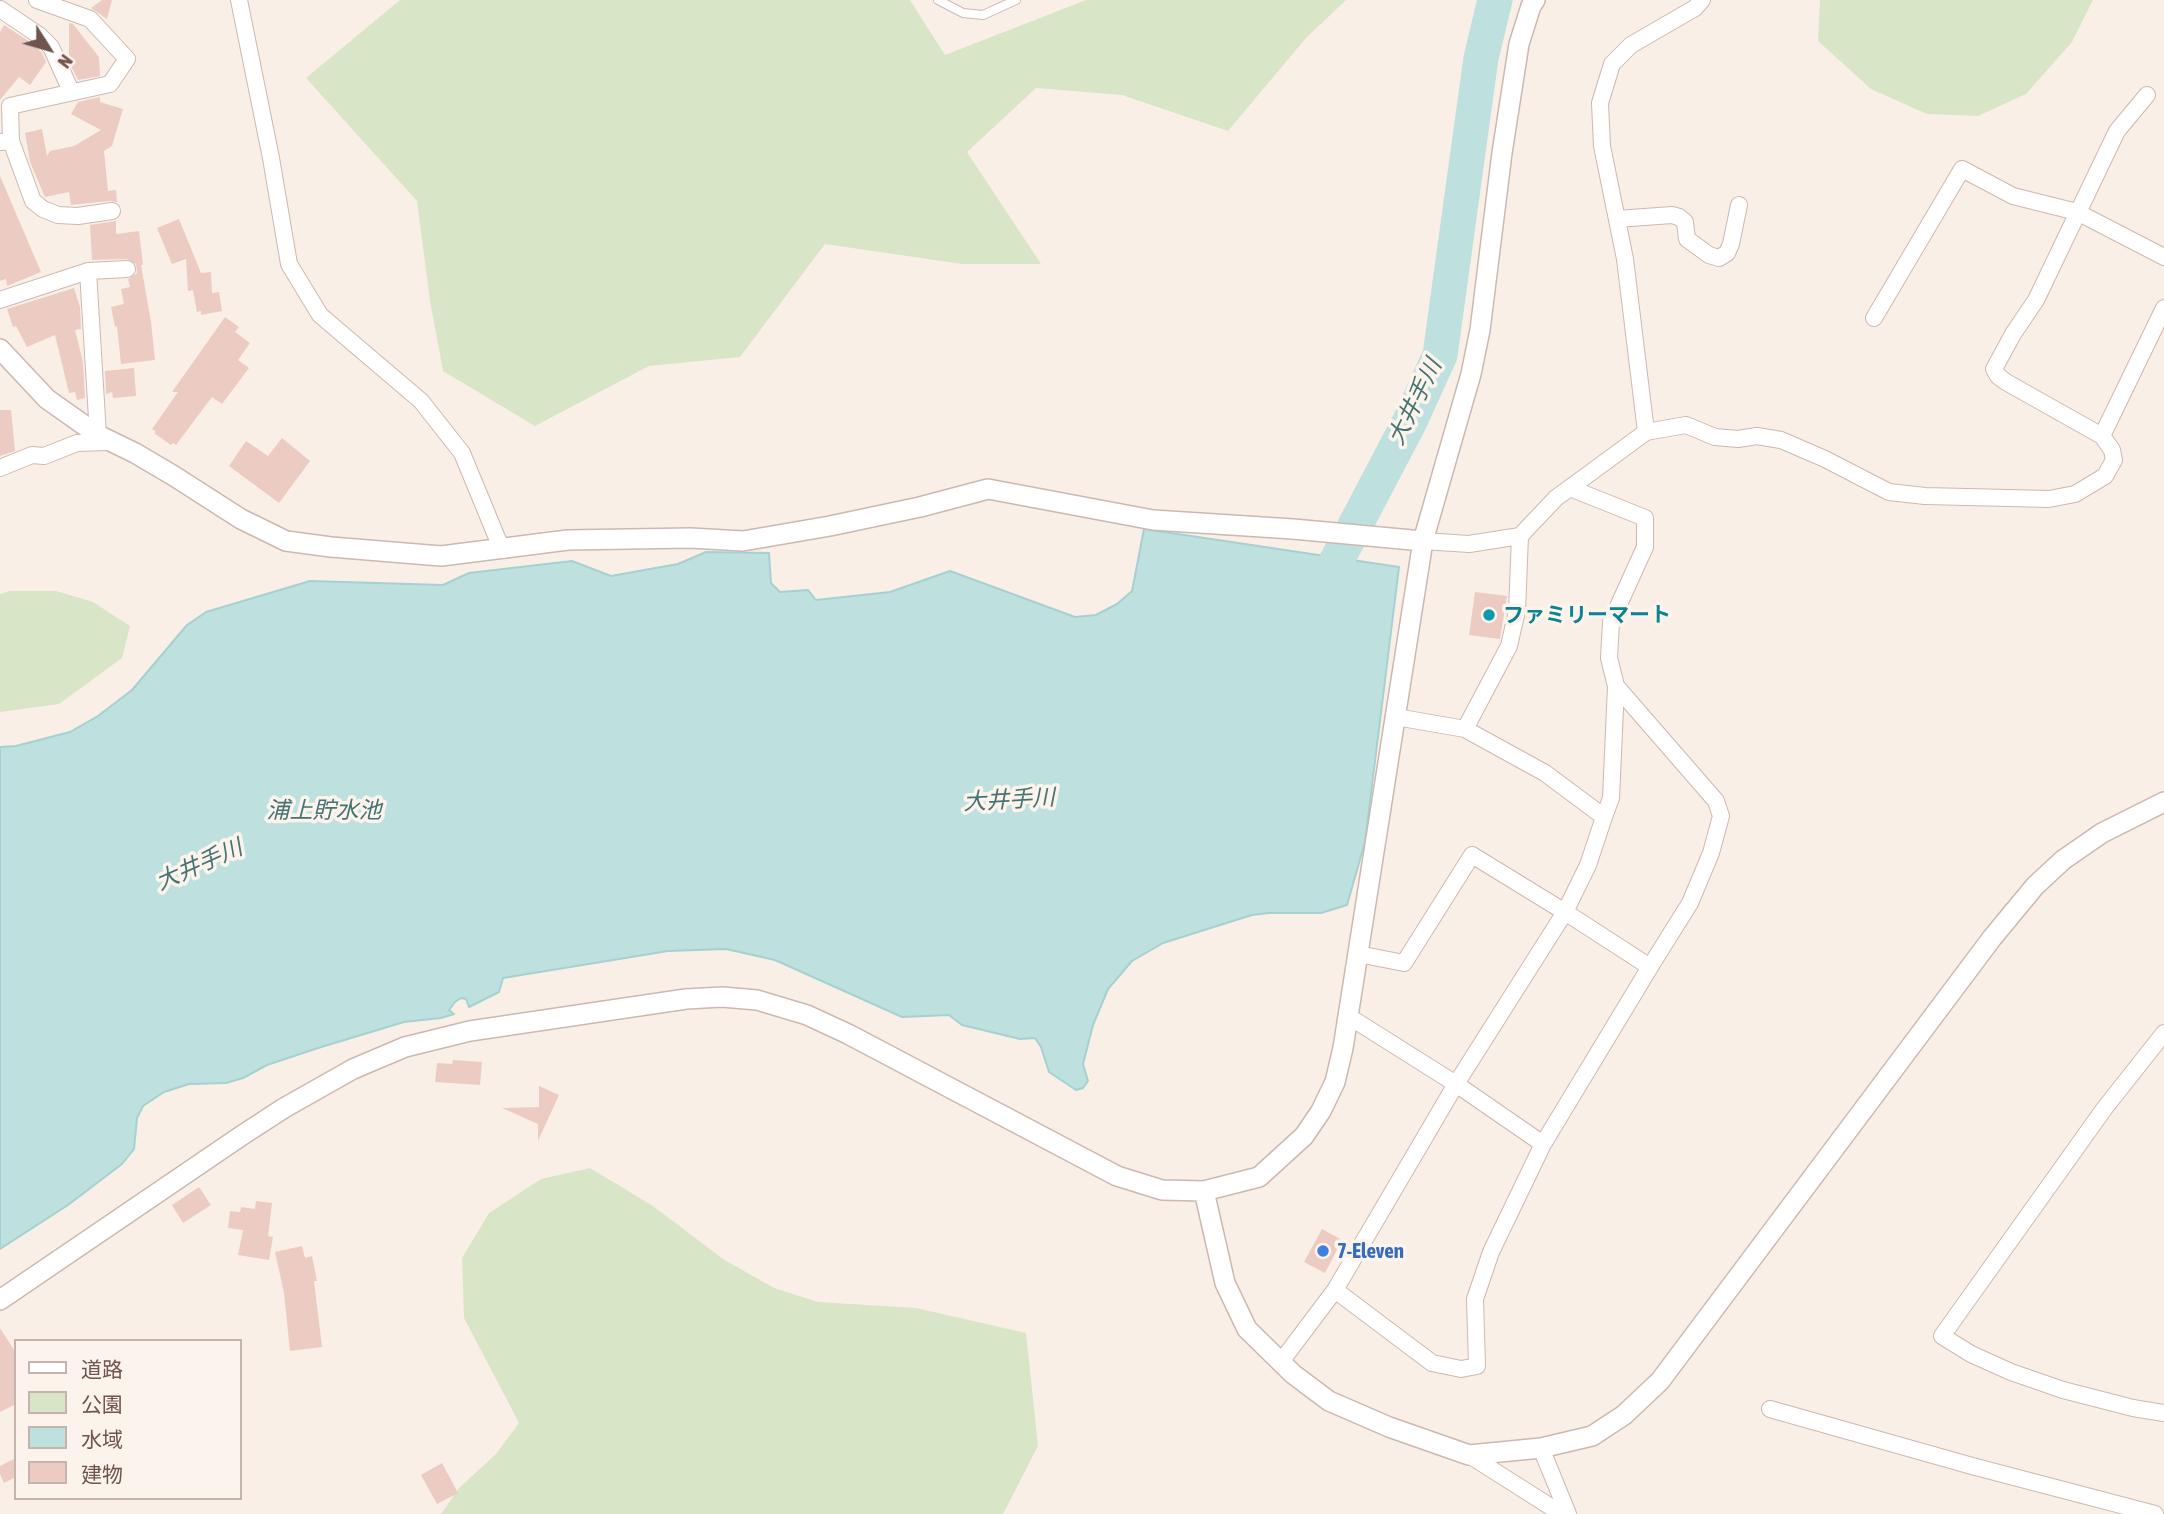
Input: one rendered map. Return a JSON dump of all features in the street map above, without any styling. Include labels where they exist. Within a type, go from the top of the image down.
[{"type":"street","points":[[9,0],[0,7],[51,47],[71,91]]},
{"type":"street","points":[[37,0],[90,19],[127,59],[110,84],[10,106],[5,141],[33,201],[43,209],[58,215],[78,216],[112,211]]},
{"type":"street","points":[[239,0],[289,264],[320,315],[421,401],[463,453],[502,550]]},
{"type":"street","points":[[0,1300],[262,1122],[353,1069],[405,1047],[470,1031],[686,999],[722,997],[757,1000],[807,1015],[1117,1176],[1162,1190],[1204,1191],[1259,1177],[1304,1136],[1321,1111],[1335,1082],[1348,1016],[1423,541],[1480,330],[1502,153],[1519,44],[1535,0]]},
{"type":"street","points":[[1646,432],[1625,259],[1602,146],[1600,103],[1612,64],[1631,45],[1695,8],[1702,0]]},
{"type":"street","points":[[1,353],[47,399],[104,439],[155,464],[241,519],[286,541],[441,556],[568,540],[691,538],[743,541],[869,518],[988,489],[1153,520],[1469,544],[1520,536],[1556,498],[1646,432],[1686,425],[1715,437],[1738,439],[1757,436],[1782,440],[1889,492],[1925,496],[2049,499],[2076,494],[2105,476],[2114,460],[2112,450],[2102,436],[2006,382],[1994,369],[2012,334],[2036,300],[2116,131],[2147,96]]},
{"type":"street","points":[[1874,318],[1962,169],[2013,196],[2077,212],[2164,257]]},
{"type":"street","points":[[1617,219],[1672,215],[1679,217],[1685,222],[1687,239],[1709,255],[1719,258],[1727,253],[1731,244],[1738,205]]},
{"type":"street","points":[[0,300],[89,271],[127,269]]},
{"type":"street","points":[[89,271],[104,439]]},
{"type":"street","points":[[2102,436],[2164,308]]},
{"type":"street","points":[[0,468],[32,455],[44,456],[77,443],[104,439]]},
{"type":"street","points":[[1280,1363],[1335,1290],[1456,1084],[1565,912],[1588,865],[1611,798],[1616,686],[1609,659],[1611,622],[1645,547],[1644,518],[1570,488]]},
{"type":"street","points":[[1465,729],[1509,646],[1517,611],[1520,536]]},
{"type":"street","points":[[1335,1290],[1432,1363],[1461,1369],[1477,1366],[1475,1299],[1491,1252],[1544,1144],[1690,903],[1711,853],[1721,816],[1716,801],[1616,686]]},
{"type":"street","points":[[1396,717],[1465,729],[1545,773],[1604,817]]},
{"type":"street","points":[[1469,1455],[1541,1448],[1592,1436],[1624,1415],[1647,1395],[1992,938],[2035,886],[2063,860],[2102,833],[2164,802]]},
{"type":"street","points":[[1358,954],[1404,963],[1472,855],[1650,967]]},
{"type":"street","points":[[1348,1016],[1456,1084],[1544,1144]]},
{"type":"street","points":[[2164,1033],[2104,1109],[1942,1336],[1971,1354],[2011,1372],[2063,1390],[2164,1413]]},
{"type":"street","points":[[1204,1191],[1225,1283],[1247,1329],[1280,1363],[1329,1401],[1389,1427],[1469,1455],[1562,1514]]},
{"type":"street","points":[[1770,1409],[2155,1514]]},
{"type":"street","points":[[1541,1448],[1568,1514]]},
{"type":"lane","points":[[942,2],[955,0]]},
{"type":"lane","points":[[942,2],[963,13],[983,15],[1016,0]]},
{"type":"green space","points":[[400,0],[910,0],[945,55],[1086,0],[1346,0],[1306,38],[1228,131],[1122,95],[1036,88],[967,152],[1041,264],[962,264],[825,244],[740,357],[649,366],[535,426],[443,371],[430,301],[417,201],[306,78]]},
{"type":"green space","points":[[1820,0],[2093,0],[2072,42],[2026,94],[1978,116],[1927,114],[1871,89],[1818,41]]},
{"type":"green space","points":[[10,591],[56,591],[93,602],[130,626],[122,658],[59,704],[0,712],[0,594]]},
{"type":"green space","points":[[590,1168],[653,1206],[723,1259],[774,1288],[818,1302],[916,1308],[1026,1333],[1038,1446],[1003,1514],[441,1514],[459,1488],[496,1454],[519,1423],[464,1318],[462,1258],[489,1213],[541,1179]]},
{"type":"water","name":"浦上貯水池","points":[[1144,529],[1399,567],[1365,842],[1347,905],[1321,913],[1252,915],[1163,943],[1132,961],[1108,989],[1093,1025],[1083,1064],[1088,1081],[1083,1088],[1076,1090],[1049,1072],[1041,1047],[1035,1038],[1020,1039],[962,1025],[949,1015],[902,1017],[775,960],[726,949],[668,951],[503,978],[499,992],[469,1007],[466,999],[461,998],[455,1002],[449,1010],[454,1014],[404,1022],[318,1048],[267,1065],[243,1078],[226,1083],[189,1084],[164,1092],[143,1106],[137,1118],[134,1149],[122,1164],[68,1205],[0,1249],[0,747],[16,746],[70,732],[98,716],[132,690],[187,625],[206,612],[310,581],[443,585],[469,573],[572,561],[611,576],[678,564],[706,552],[769,553],[771,583],[780,592],[808,590],[816,600],[890,592],[950,571],[1075,617],[1096,615],[1117,604],[1132,591]]},
{"type":"building","points":[[102,0],[112,0],[107,19],[91,8]]},
{"type":"building","points":[[69,23],[73,24],[99,57],[100,76],[78,80],[69,62]]},
{"type":"building","points":[[4,25],[33,44],[46,62],[30,85],[19,77],[0,100],[0,32]]},
{"type":"building","points":[[100,97],[100,102],[123,109],[112,146],[104,151],[108,191],[116,190],[117,202],[71,205],[69,192],[45,197],[30,162],[25,133],[42,129],[47,156],[50,151],[74,146],[101,130],[71,114],[78,102]]},
{"type":"building","points":[[0,176],[41,272],[7,286],[6,279],[0,281]]},
{"type":"building","points":[[179,219],[201,273],[211,272],[212,293],[219,292],[222,311],[201,315],[201,311],[197,312],[193,290],[188,291],[186,259],[172,264],[157,228]]},
{"type":"building","points":[[116,221],[116,234],[139,231],[141,265],[155,360],[121,364],[117,326],[115,327],[111,307],[124,304],[121,289],[130,287],[128,279],[137,273],[136,264],[127,259],[92,260],[90,225]]},
{"type":"building","points":[[74,288],[80,307],[81,329],[75,330],[83,362],[85,398],[77,400],[75,392],[69,393],[55,335],[27,347],[16,326],[13,327],[7,309]]},
{"type":"building","points":[[225,317],[239,327],[235,332],[250,343],[238,360],[249,368],[222,404],[212,397],[176,445],[171,445],[152,429],[178,392],[172,392]]},
{"type":"building","points":[[134,368],[136,396],[113,398],[112,392],[106,394],[105,371]]},
{"type":"building","points":[[0,410],[11,410],[15,451],[0,456]]},
{"type":"building","points":[[282,438],[310,461],[279,503],[229,466],[246,441],[268,456]]},
{"type":"building","name":"ファミリーマート","points":[[1475,592],[1507,596],[1500,639],[1469,635]]},
{"type":"building","points":[[453,1060],[482,1062],[480,1085],[435,1082],[437,1063],[452,1064]]},
{"type":"building","points":[[539,1086],[559,1095],[538,1141],[538,1124],[502,1108],[539,1107]]},
{"type":"building","points":[[199,1187],[211,1205],[183,1223],[172,1205]]},
{"type":"building","points":[[256,1201],[272,1203],[268,1236],[273,1237],[269,1260],[238,1255],[243,1230],[228,1228],[230,1211],[240,1212],[241,1207],[255,1209]]},
{"type":"building","name":"7-Eleven","points":[[1322,1229],[1342,1240],[1325,1273],[1304,1262]]},
{"type":"building","points":[[302,1246],[305,1258],[312,1256],[317,1281],[314,1281],[322,1347],[290,1351],[284,1293],[275,1252]]},
{"type":"building","points":[[0,1328],[14,1350],[14,1405],[0,1412]]},
{"type":"building","points":[[14,1459],[14,1478],[4,1483],[0,1466]]},
{"type":"building","points":[[442,1463],[458,1493],[437,1504],[421,1475]]},
{"type":"waterway","name":"大井手川","points":[[1328,604],[1337,560],[1410,421],[1440,355],[1481,58],[1495,0]]},
{"type":"place","name":"ファミリーマート","points":[[1489,615]]},
{"type":"place","name":"7-Eleven","points":[[1323,1251]]}]
